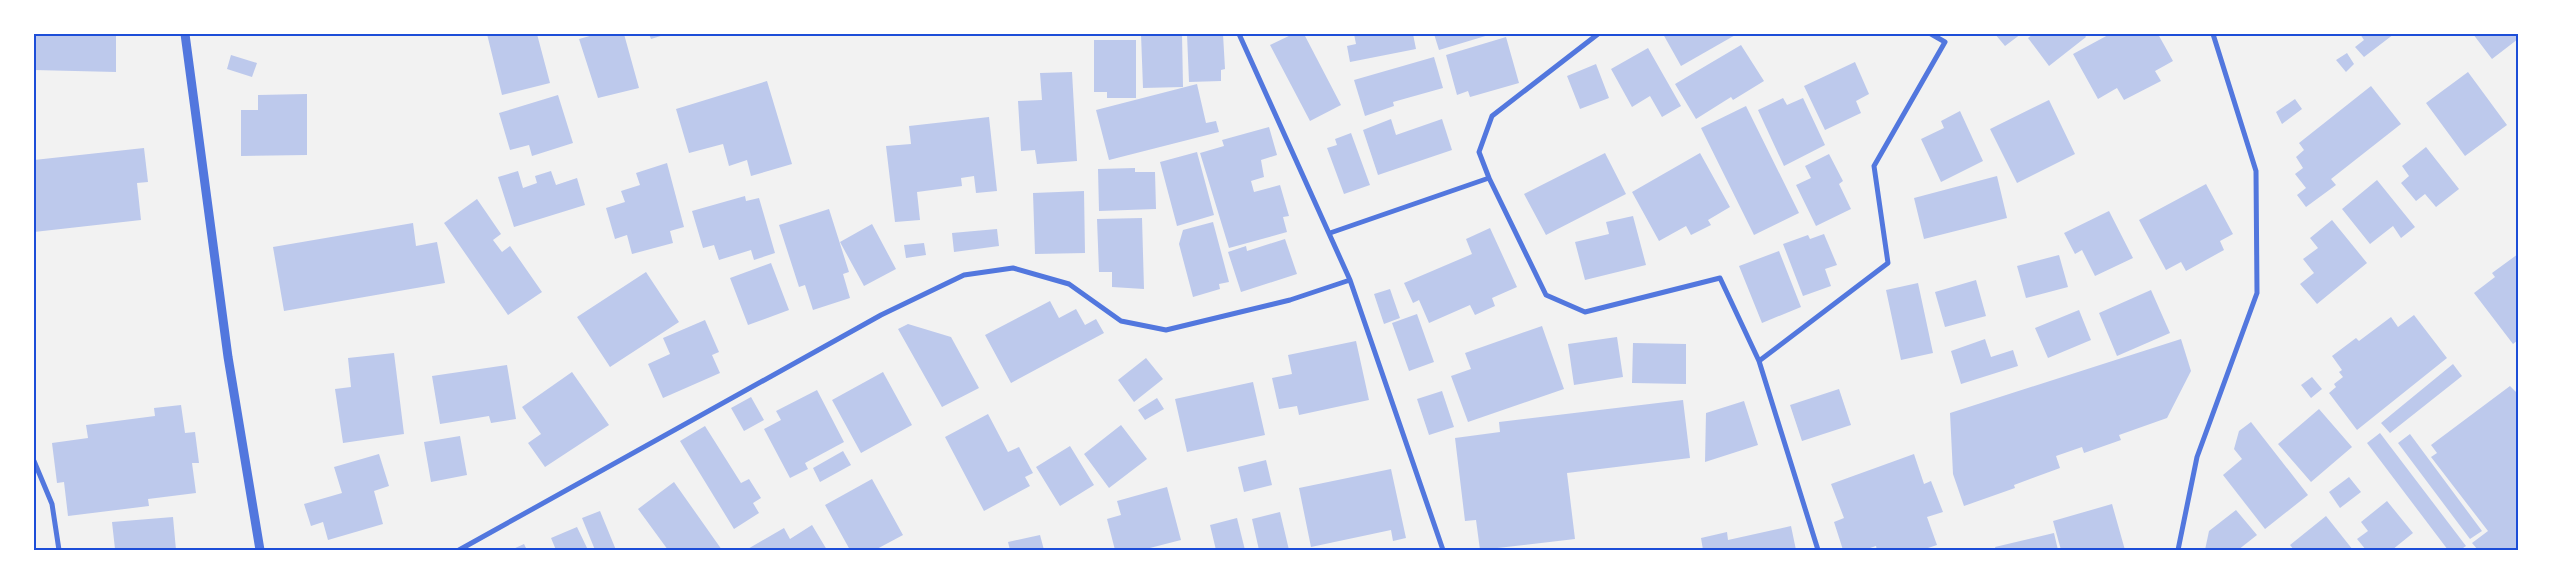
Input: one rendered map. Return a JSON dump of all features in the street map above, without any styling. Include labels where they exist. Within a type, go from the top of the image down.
[{"type":"street","points":[[185,34],[228,357],[260,550]]},
{"type":"street","points":[[1239,34],[1350,280],[1444,550]]},
{"type":"street","points":[[1598,34],[1492,116],[1479,152],[1489,178],[1546,295],[1585,312],[1720,278],[1759,361],[1818,550]]},
{"type":"street","points":[[1759,361],[1888,263],[1874,166],[1945,42],[1932,34]]},
{"type":"street","points":[[2178,550],[2197,456],[2257,294],[2256,172],[2212,34]]},
{"type":"street","points":[[1330,233],[1489,178]]},
{"type":"street","points":[[459,550],[881,315],[964,275],[1013,268],[1069,284],[1121,321],[1166,330],[1290,300],[1350,280]]},
{"type":"street","points":[[34,460],[52,504],[59,550]]},
{"type":"building","points":[[34,34],[116,34],[116,72],[34,70]]},
{"type":"building","points":[[487,34],[537,34],[550,83],[502,95]]},
{"type":"building","points":[[597,34],[624,34],[639,88],[598,98],[579,39]]},
{"type":"building","points":[[649,34],[667,34],[651,39]]},
{"type":"building","points":[[1141,34],[1182,34],[1183,87],[1143,88]]},
{"type":"building","points":[[1187,34],[1223,34],[1225,69],[1221,70],[1221,81],[1189,82]]},
{"type":"building","points":[[1293,34],[1304,34],[1341,105],[1310,121],[1270,45]]},
{"type":"building","points":[[1354,34],[1413,34],[1416,49],[1350,62],[1347,46],[1356,44]]},
{"type":"building","points":[[1434,34],[1492,34],[1439,50]]},
{"type":"building","points":[[1663,34],[1737,34],[1681,66]]},
{"type":"building","points":[[1995,34],[2021,34],[2005,46]]},
{"type":"building","points":[[2033,34],[2084,34],[2086,37],[2049,66],[2028,38]]},
{"type":"building","points":[[2110,34],[2158,34],[2173,61],[2155,71],[2161,81],[2124,100],[2117,88],[2098,99],[2073,54]]},
{"type":"building","points":[[2360,34],[2394,34],[2364,57],[2355,47],[2364,40]]},
{"type":"building","points":[[2473,34],[2518,34],[2518,39],[2492,59]]},
{"type":"building","points":[[1506,37],[1519,83],[1470,97],[1468,91],[1457,95],[1446,55]]},
{"type":"building","points":[[1094,40],[1136,40],[1136,98],[1107,98],[1107,92],[1094,92]]},
{"type":"building","points":[[1741,45],[1764,81],[1733,100],[1731,97],[1696,119],[1675,84]]},
{"type":"building","points":[[1648,48],[1681,106],[1662,117],[1650,96],[1632,107],[1611,69]]},
{"type":"building","points":[[2347,53],[2354,64],[2346,72],[2336,60]]},
{"type":"building","points":[[231,55],[257,63],[252,77],[227,69]]},
{"type":"building","points":[[1434,57],[1443,88],[1393,102],[1394,106],[1365,116],[1354,80]]},
{"type":"building","points":[[1855,62],[1869,94],[1856,101],[1861,113],[1825,130],[1804,86]]},
{"type":"building","points":[[1596,64],[1609,98],[1580,109],[1567,76]]},
{"type":"building","points":[[1072,72],[1077,161],[1037,164],[1035,150],[1021,151],[1018,101],[1042,100],[1040,73]]},
{"type":"building","points":[[2468,72],[2507,125],[2465,156],[2426,103]]},
{"type":"building","points":[[767,81],[792,164],[751,176],[747,160],[729,166],[723,144],[689,153],[676,109]]},
{"type":"building","points":[[1197,84],[1206,123],[1216,121],[1219,132],[1109,160],[1096,110]]},
{"type":"building","points":[[2371,86],[2401,124],[2331,179],[2336,185],[2306,207],[2297,195],[2306,188],[2295,174],[2303,168],[2296,157],[2304,150],[2299,143]]},
{"type":"building","points":[[307,94],[307,155],[241,156],[241,110],[258,110],[258,95]]},
{"type":"building","points":[[558,95],[573,143],[532,156],[529,145],[510,150],[499,113]]},
{"type":"building","points":[[1783,98],[1787,105],[1803,98],[1825,145],[1784,166],[1758,110]]},
{"type":"building","points":[[2295,99],[2302,109],[2282,124],[2276,112]]},
{"type":"building","points":[[2049,100],[2075,154],[2017,183],[1990,129]]},
{"type":"building","points":[[1746,106],[1799,213],[1754,235],[1701,128]]},
{"type":"building","points":[[1960,111],[1983,161],[1941,182],[1921,139],[1944,128],[1941,121]]},
{"type":"building","points":[[989,117],[997,191],[976,193],[974,176],[961,178],[962,186],[917,192],[920,220],[895,222],[886,146],[911,144],[909,126]]},
{"type":"building","points":[[1391,119],[1396,135],[1442,119],[1452,150],[1378,175],[1363,130]]},
{"type":"building","points":[[1269,127],[1277,155],[1261,160],[1264,177],[1251,181],[1254,192],[1280,185],[1289,216],[1283,217],[1287,232],[1229,248],[1200,153],[1224,146],[1222,140]]},
{"type":"building","points":[[1351,133],[1370,185],[1344,194],[1327,148],[1337,145],[1335,139]]},
{"type":"building","points":[[2426,147],[2459,189],[2436,207],[2425,194],[2416,201],[2401,183],[2409,176],[2402,166]]},
{"type":"building","points":[[144,148],[148,182],[137,183],[141,220],[34,232],[34,160]]},
{"type":"building","points":[[1197,152],[1214,215],[1177,226],[1160,162]]},
{"type":"building","points":[[1605,153],[1626,194],[1546,235],[1524,194]]},
{"type":"building","points":[[1700,153],[1730,207],[1708,220],[1711,225],[1691,235],[1686,226],[1659,241],[1632,192]]},
{"type":"building","points":[[1829,154],[1843,181],[1839,184],[1851,209],[1816,226],[1796,185],[1811,178],[1805,166]]},
{"type":"building","points":[[667,163],[684,227],[670,231],[673,243],[632,254],[627,235],[615,239],[606,208],[625,202],[621,191],[640,185],[636,173]]},
{"type":"building","points":[[1135,168],[1135,172],[1155,172],[1156,209],[1099,211],[1098,169]]},
{"type":"building","points":[[518,171],[523,188],[537,183],[535,176],[551,171],[556,185],[577,178],[585,205],[514,227],[498,177]]},
{"type":"building","points":[[1997,176],[2007,218],[1924,239],[1914,198]]},
{"type":"building","points":[[2377,180],[2415,227],[2401,238],[2393,226],[2370,244],[2342,209]]},
{"type":"building","points":[[2206,184],[2233,234],[2220,241],[2224,250],[2186,271],[2181,262],[2166,270],[2139,220]]},
{"type":"building","points":[[1084,191],[1085,253],[1035,254],[1033,193]]},
{"type":"building","points":[[745,196],[746,201],[759,198],[775,253],[754,260],[751,250],[719,260],[714,245],[703,248],[692,211]]},
{"type":"building","points":[[477,199],[501,234],[493,240],[502,252],[510,246],[542,292],[508,315],[444,223]]},
{"type":"building","points":[[829,209],[849,272],[843,274],[850,298],[813,310],[805,285],[799,287],[779,225]]},
{"type":"building","points":[[2109,211],[2133,258],[2095,276],[2082,250],[2075,254],[2064,233]]},
{"type":"building","points":[[1633,216],[1646,265],[1585,280],[1575,242],[1609,234],[1606,222]]},
{"type":"building","points":[[1142,218],[1144,289],[1112,287],[1112,272],[1099,272],[1097,219]]},
{"type":"building","points":[[2332,220],[2367,263],[2317,304],[2300,284],[2314,273],[2303,259],[2318,248],[2310,238]]},
{"type":"building","points":[[1213,222],[1229,282],[1219,284],[1220,289],[1193,297],[1179,244],[1183,230]]},
{"type":"building","points":[[413,223],[416,246],[437,242],[445,283],[284,311],[273,247]]},
{"type":"building","points":[[872,224],[896,269],[864,286],[840,242]]},
{"type":"building","points":[[1490,228],[1517,287],[1492,298],[1495,306],[1475,315],[1470,305],[1429,323],[1419,300],[1413,303],[1404,283],[1472,254],[1466,239]]},
{"type":"building","points":[[997,229],[999,246],[954,252],[952,233]]},
{"type":"building","points":[[1824,234],[1837,265],[1825,269],[1831,286],[1803,296],[1783,244],[1808,235],[1810,239]]},
{"type":"building","points":[[1285,239],[1297,274],[1241,292],[1228,252],[1246,246],[1247,251]]},
{"type":"building","points":[[924,243],[926,255],[906,258],[904,245]]},
{"type":"building","points":[[1779,251],[1801,307],[1762,323],[1739,266]]},
{"type":"building","points":[[2518,254],[2518,340],[2513,344],[2474,293],[2495,277],[2492,273]]},
{"type":"building","points":[[2059,255],[2068,287],[2026,298],[2017,266]]},
{"type":"building","points":[[771,263],[789,310],[748,325],[730,278]]},
{"type":"building","points":[[646,272],[679,322],[610,367],[577,317]]},
{"type":"building","points":[[1976,280],[1986,316],[1945,327],[1935,292]]},
{"type":"building","points":[[1918,283],[1933,353],[1901,360],[1886,290]]},
{"type":"building","points":[[1390,289],[1400,318],[1384,324],[1374,294]]},
{"type":"building","points":[[2151,290],[2170,333],[2117,356],[2099,313]]},
{"type":"building","points":[[1050,301],[1059,318],[1076,309],[1085,325],[1096,319],[1104,333],[1011,383],[985,335]]},
{"type":"building","points":[[2079,310],[2091,340],[2048,358],[2035,328]]},
{"type":"building","points":[[1417,314],[1434,362],[1409,371],[1392,323]]},
{"type":"building","points":[[2414,315],[2447,358],[2357,430],[2329,393],[2336,387],[2334,384],[2343,377],[2339,372],[2342,370],[2332,356],[2356,338],[2359,341],[2391,317],[2398,327]]},
{"type":"building","points":[[705,320],[719,352],[712,355],[720,373],[663,398],[648,364],[670,354],[663,338]]},
{"type":"building","points":[[908,324],[951,337],[979,388],[942,407],[898,329]]},
{"type":"building","points":[[1542,326],[1564,389],[1468,422],[1451,376],[1471,369],[1465,353]]},
{"type":"building","points":[[1617,337],[1623,377],[1574,385],[1568,344]]},
{"type":"building","points":[[1985,339],[1991,357],[2013,350],[2018,366],[1961,384],[1951,351]]},
{"type":"building","points":[[2181,339],[2191,371],[2167,418],[2119,435],[2121,440],[2084,453],[2082,447],[2056,456],[2060,468],[2014,485],[2015,488],[1964,506],[1953,474],[1950,413]]},
{"type":"building","points":[[1356,341],[1369,400],[1299,415],[1297,406],[1279,409],[1272,378],[1292,374],[1288,355]]},
{"type":"building","points":[[1633,343],[1686,344],[1686,384],[1632,383]]},
{"type":"building","points":[[394,353],[404,434],[343,443],[335,389],[351,387],[348,358]]},
{"type":"building","points":[[1146,358],[1163,379],[1134,402],[1118,380]]},
{"type":"building","points":[[2453,364],[2462,376],[2390,433],[2381,423]]},
{"type":"building","points":[[507,365],[516,419],[491,423],[489,416],[440,424],[432,376]]},
{"type":"building","points":[[572,372],[609,425],[545,467],[528,443],[541,434],[522,407]]},
{"type":"building","points":[[883,372],[912,425],[861,453],[832,400]]},
{"type":"building","points":[[2312,377],[2322,389],[2311,398],[2301,385]]},
{"type":"building","points":[[1253,382],[1265,435],[1187,452],[1175,399]]},
{"type":"building","points":[[2510,386],[2518,394],[2518,550],[2478,550],[2472,543],[2488,531],[2431,457],[2437,453],[2431,445]]},
{"type":"building","points":[[1839,389],[1851,425],[1802,441],[1790,405]]},
{"type":"building","points":[[817,390],[844,442],[805,463],[808,469],[790,478],[764,429],[781,420],[776,411]]},
{"type":"building","points":[[1442,391],[1454,427],[1429,435],[1417,399]]},
{"type":"building","points":[[751,397],[764,420],[744,431],[731,408]]},
{"type":"building","points":[[1157,398],[1164,409],[1145,420],[1138,410]]},
{"type":"building","points":[[1683,400],[1690,458],[1567,473],[1575,539],[1480,550],[1476,520],[1465,521],[1455,438],[1500,432],[1499,422]]},
{"type":"building","points":[[1744,401],[1758,445],[1705,462],[1706,413]]},
{"type":"building","points":[[181,405],[185,433],[195,432],[199,463],[192,463],[196,493],[148,499],[149,506],[68,516],[64,482],[57,483],[52,443],[88,438],[86,425],[155,416],[154,408]]},
{"type":"building","points":[[2319,409],[2352,447],[2311,482],[2278,444]]},
{"type":"building","points":[[988,414],[1008,452],[1019,447],[1033,473],[1025,477],[1030,486],[984,511],[945,437]]},
{"type":"building","points":[[2251,422],[2308,495],[2265,529],[2223,475],[2242,459],[2234,449],[2239,431]]},
{"type":"building","points":[[1121,425],[1147,459],[1109,488],[1084,454]]},
{"type":"building","points":[[705,426],[741,483],[749,479],[761,498],[753,503],[759,513],[734,529],[680,441]]},
{"type":"building","points":[[2380,433],[2466,546],[2460,550],[2448,550],[2367,443]]},
{"type":"building","points":[[2410,434],[2482,531],[2470,539],[2398,443]]},
{"type":"building","points":[[460,436],[467,475],[431,482],[424,442]]},
{"type":"building","points":[[1070,446],[1094,485],[1060,506],[1036,467]]},
{"type":"building","points":[[843,451],[851,465],[820,482],[813,468]]},
{"type":"building","points":[[379,454],[389,486],[374,491],[383,524],[328,540],[323,522],[311,526],[304,504],[342,493],[334,467]]},
{"type":"building","points":[[1914,454],[1924,484],[1931,481],[1943,512],[1927,517],[1937,545],[1922,550],[1877,550],[1876,546],[1864,550],[1843,550],[1834,522],[1844,518],[1831,484]]},
{"type":"building","points":[[1266,460],[1272,485],[1244,492],[1238,467]]},
{"type":"building","points":[[1391,469],[1406,538],[1393,541],[1391,530],[1311,547],[1299,488]]},
{"type":"building","points":[[2349,477],[2361,492],[2340,508],[2329,492]]},
{"type":"building","points":[[872,479],[903,535],[875,550],[850,550],[825,505]]},
{"type":"building","points":[[674,482],[722,550],[668,550],[638,509]]},
{"type":"building","points":[[1167,487],[1181,540],[1142,550],[1115,550],[1107,519],[1121,515],[1117,501]]},
{"type":"building","points":[[2387,501],[2413,533],[2392,550],[2366,550],[2357,539],[2368,531],[2361,522]]},
{"type":"building","points":[[2112,504],[2125,550],[2061,550],[2053,521]]},
{"type":"building","points":[[2236,510],[2257,535],[2238,550],[2205,550],[2209,531]]},
{"type":"building","points":[[600,511],[616,550],[595,550],[582,518]]},
{"type":"building","points":[[1280,512],[1289,550],[1259,550],[1252,519]]},
{"type":"building","points":[[2326,516],[2353,550],[2294,550],[2290,545]]},
{"type":"building","points":[[173,517],[176,550],[115,549],[112,522]]},
{"type":"building","points":[[1237,518],[1245,550],[1216,550],[1210,525]]},
{"type":"building","points":[[812,525],[827,550],[746,550],[784,528],[790,539]]},
{"type":"building","points":[[1791,526],[1796,550],[1703,550],[1701,538],[1727,532],[1728,540]]},
{"type":"building","points":[[577,527],[588,550],[556,550],[551,538]]},
{"type":"building","points":[[2054,533],[2058,550],[1996,550],[1995,547]]},
{"type":"building","points":[[1040,535],[1044,550],[1010,550],[1008,542]]},
{"type":"building","points":[[524,544],[527,550],[511,550]]}]
